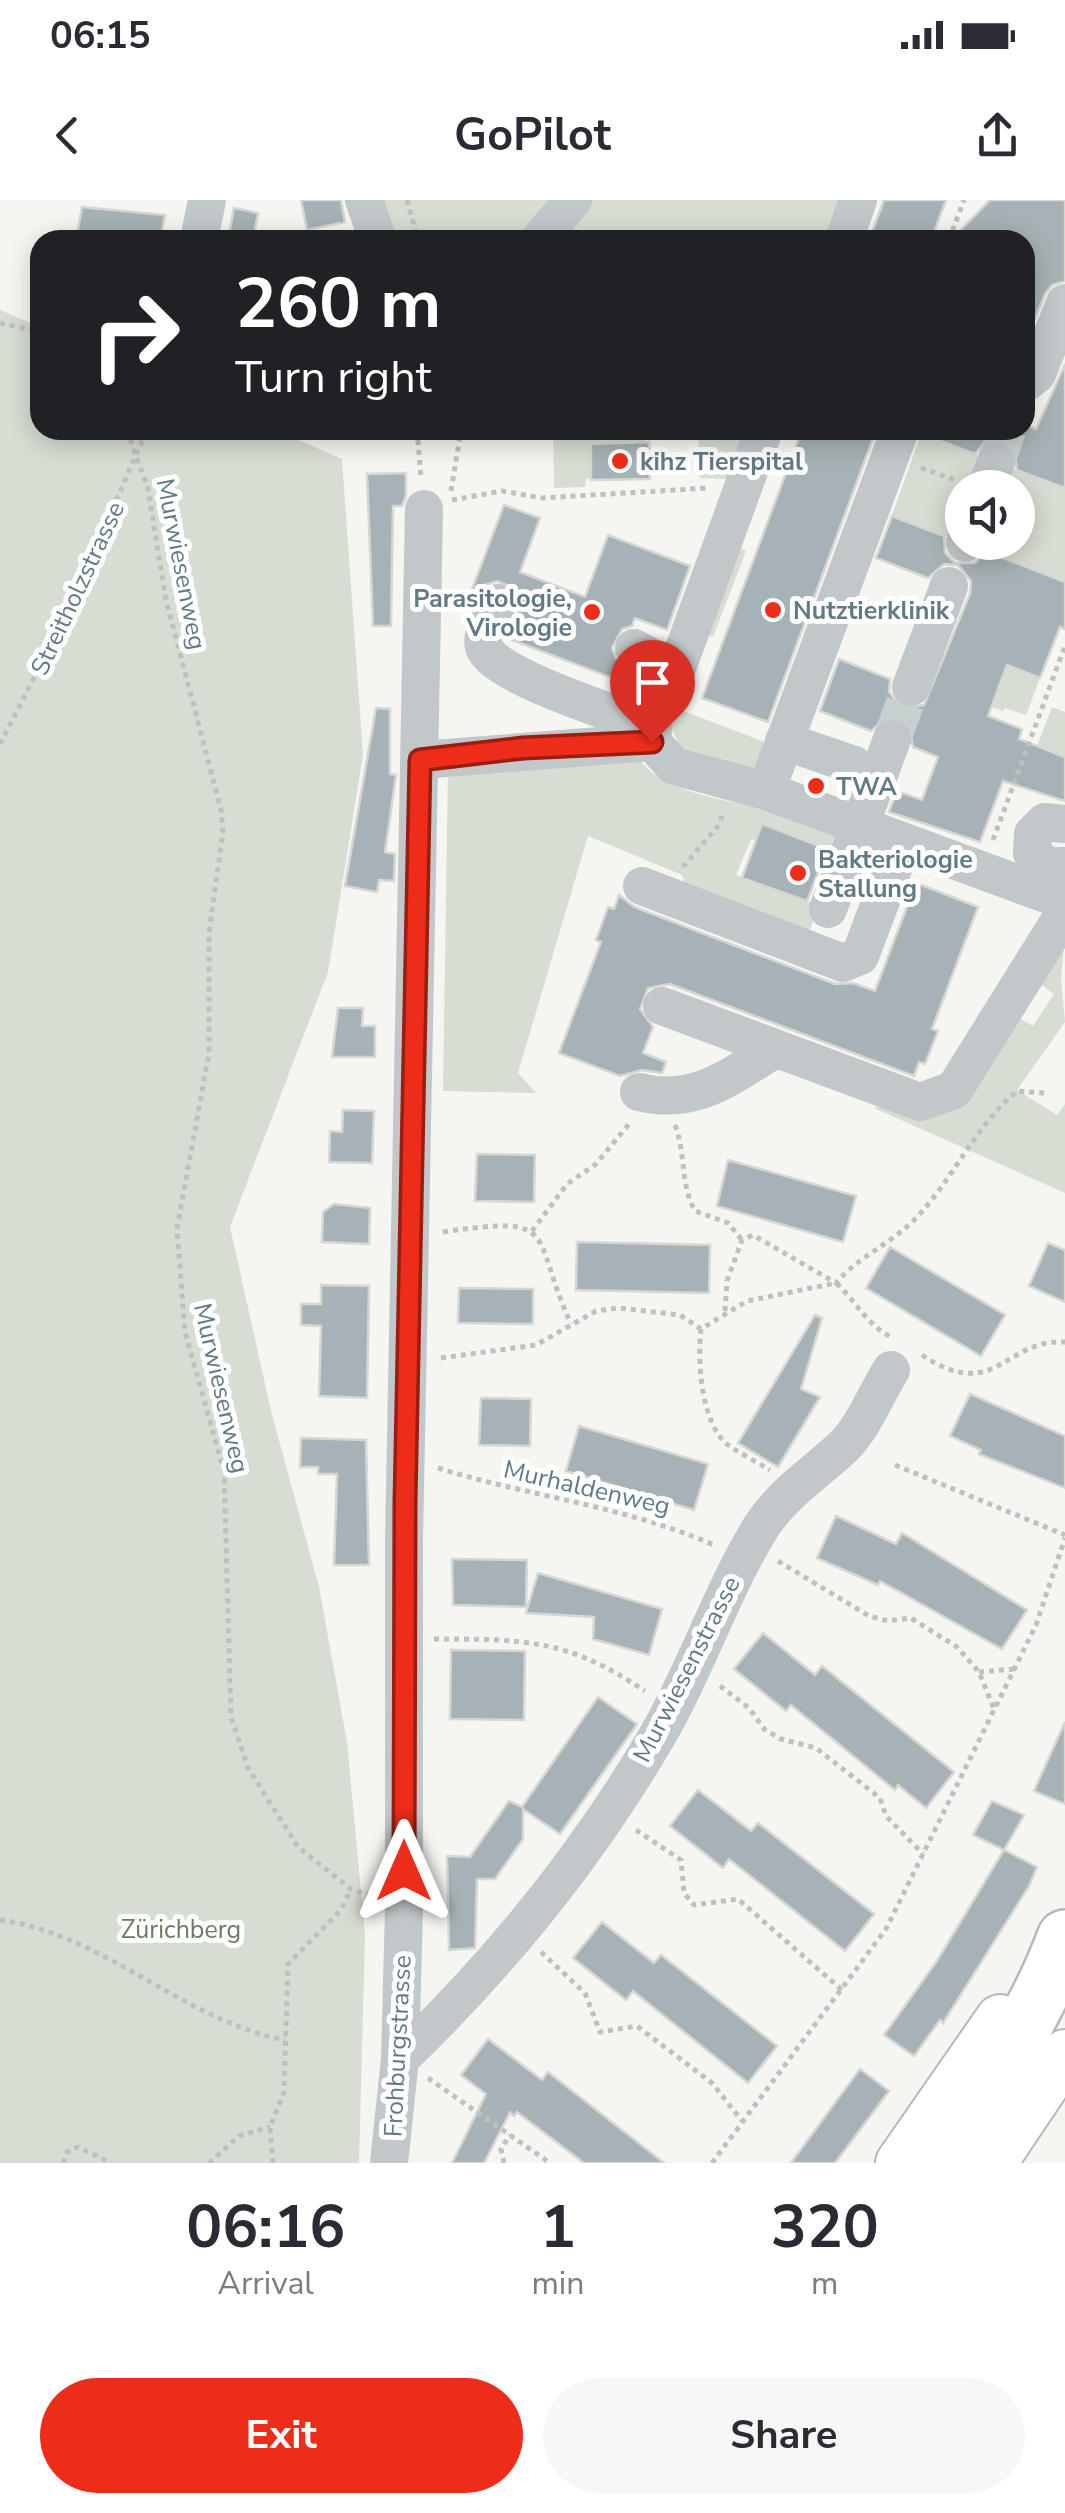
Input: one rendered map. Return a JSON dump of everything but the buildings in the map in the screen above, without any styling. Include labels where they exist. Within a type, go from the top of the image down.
[{"type":"highway","points":[[941,2163],[1002,2062],[1065,1938]]},
{"type":"main road","points":[[900,2163],[1065,1920]]},
{"type":"main road","points":[[992,2163],[1065,2054]]},
{"type":"street","points":[[201,230],[207,200]]},
{"type":"street","points":[[364,200],[374,230]]},
{"type":"street","points":[[548,230],[572,200]]},
{"type":"street","points":[[848,230],[858,200]]},
{"type":"street","points":[[1035,376],[1065,303]]},
{"type":"street","points":[[652,734],[655,700],[676,671],[760,440]]},
{"type":"street","points":[[748,788],[784,741],[895,443]]},
{"type":"street","name":"Frohburgstrasse","points":[[389,2163],[413,2068],[404,1908],[405,1520],[420,760],[437,505]]},
{"type":"street","points":[[912,687],[949,586]]},
{"type":"street","points":[[498,603],[485,634],[484,646],[492,658],[513,673],[652,734],[674,766],[748,788],[1065,902]]},
{"type":"street","points":[[634,648],[676,671]]},
{"type":"street","points":[[420,760],[652,734]]},
{"type":"street","points":[[828,909],[892,739]]},
{"type":"street","points":[[784,741],[854,765],[876,783]]},
{"type":"street","points":[[1065,824],[1046,822],[1032,834],[1032,853],[1048,866],[1065,866]]},
{"type":"street","points":[[652,890],[809,959],[843,963],[860,956],[903,842]]},
{"type":"street","points":[[662,1006],[920,1102],[954,1090],[1065,912]]},
{"type":"street","points":[[636,1106],[698,1094],[774,1050]]},
{"type":"street","name":"Murwiesenstrasse","points":[[413,2068],[533,1920],[657,1736],[737,1569],[764,1522],[802,1480],[846,1444],[906,1356]]},
{"type":"path","points":[[406,200],[415,230]]},
{"type":"path","points":[[954,230],[964,200]]},
{"type":"path","points":[[0,323],[30,330]]},
{"type":"path","name":"Murwiesenweg","points":[[133,440],[173,633],[221,810],[209,933],[210,1053],[178,1229],[185,1332],[224,1472],[231,1718],[248,1768],[298,1847],[351,1888],[404,1908]]},
{"type":"path","name":"Streitholzstrasse","points":[[0,744],[64,619],[143,440]]},
{"type":"path","points":[[420,440],[437,505]]},
{"type":"path","points":[[437,505],[458,440]]},
{"type":"path","points":[[895,443],[963,470]]},
{"type":"path","points":[[437,505],[502,490],[542,498],[713,487],[741,491]]},
{"type":"path","points":[[981,871],[1065,646]]},
{"type":"path","points":[[652,890],[718,826],[748,788]]},
{"type":"path","points":[[782,1476],[724,1442],[706,1404],[697,1359],[701,1329],[746,1301],[836,1283],[858,1259],[912,1223],[995,1109],[1016,1091],[1044,1093]]},
{"type":"path","points":[[532,1231],[567,1184],[596,1164],[636,1106]]},
{"type":"path","points":[[668,1120],[676,1126],[684,1184],[695,1211],[728,1223],[742,1240]]},
{"type":"path","points":[[435,1234],[501,1224],[532,1231],[543,1242],[557,1294],[571,1324]]},
{"type":"path","points":[[725,1311],[727,1281],[742,1240],[753,1234],[836,1283],[856,1302],[872,1328],[906,1356],[962,1376],[996,1368],[1048,1341],[1065,1342]]},
{"type":"path","points":[[433,1358],[536,1345],[596,1310],[619,1308],[680,1315],[701,1329]]},
{"type":"path","points":[[712,2163],[886,1929],[1036,1625],[1065,1537],[895,1465]]},
{"type":"path","name":"Murhaldenweg","points":[[431,1466],[512,1491],[582,1501],[662,1522],[732,1553]]},
{"type":"path","points":[[766,1554],[869,1616],[888,1622],[911,1618],[956,1647],[979,1672],[994,1709]]},
{"type":"path","points":[[426,1639],[528,1639],[601,1661],[646,1692]]},
{"type":"path","points":[[979,1672],[1014,1669]]},
{"type":"path","points":[[710,1678],[750,1708],[764,1729],[780,1739],[816,1748],[880,1798],[886,1816],[924,1854]]},
{"type":"path","points":[[626,1824],[681,1860],[684,1893],[694,1905],[738,1899],[843,1991]]},
{"type":"path","points":[[273,2163],[270,2127],[284,2092],[288,1964],[342,1910],[351,1888]]},
{"type":"path","points":[[0,1920],[28,1924],[140,1973],[242,2032],[285,2040]]},
{"type":"path","points":[[535,1947],[585,1994],[600,2032],[638,2026],[712,2083],[742,2121]]},
{"type":"path","points":[[413,2068],[550,2163]]},
{"type":"path","points":[[209,2163],[239,2136],[270,2127]]},
{"type":"path","points":[[504,2163],[501,2149],[510,2135]]},
{"type":"path","points":[[63,2163],[67,2152],[78,2147],[111,2163]]},
{"type":"green space","points":[[374,200],[850,200],[839,230],[384,230]]},
{"type":"green space","name":"Zürichberg","points":[[0,310],[30,323],[30,440],[299,440],[342,459],[363,755],[328,972],[230,1227],[271,1411],[319,1587],[347,1742],[365,1935],[359,2163],[0,2163]]},
{"type":"green space","points":[[553,440],[645,440],[591,444],[591,478],[586,479],[585,487],[554,488]]},
{"type":"green space","points":[[698,440],[745,440],[731,479],[700,478]]},
{"type":"green space","points":[[919,440],[937,440],[986,458],[981,470],[945,470],[945,536],[892,515]]},
{"type":"green space","points":[[1035,477],[1065,488],[1065,582],[1008,560],[1035,560]]},
{"type":"green space","points":[[739,547],[746,551],[713,637],[706,634]]},
{"type":"green space","points":[[934,660],[1000,684],[1007,665],[1040,678],[1026,715],[1005,708],[1003,711],[935,686],[927,679]]},
{"type":"green space","points":[[673,707],[768,745],[764,769],[731,768],[680,747],[668,720]]},
{"type":"green space","points":[[1052,707],[1065,712],[1065,757],[1037,746]]},
{"type":"green space","points":[[640,760],[667,782],[686,790],[792,814],[845,832],[838,854],[762,825],[756,840],[751,839],[736,875],[819,905],[805,943],[690,900],[682,875],[588,836],[518,1073],[536,1093],[443,1091],[448,770]]},
{"type":"green space","points":[[1065,935],[1061,978],[1065,1022],[1017,1090],[1057,1115],[1065,1104],[1065,1193],[874,1108],[888,1104],[908,1111],[1013,1015],[1033,1026],[1054,994],[1035,980]]},
{"type":"tunnel","points":[[996,462],[1004,440]]},
{"type":"tunnel","points":[[892,739],[911,687]]},
{"type":"place","name":"kihz Tierspital","points":[[620,461]]},
{"type":"place","name":"Nutztierklinik","points":[[773,610]]},
{"type":"place","name":"Parasitologie, Virologie","points":[[592,612]]},
{"type":"place","name":"TWA","points":[[816,786]]},
{"type":"place","name":"Bakteriologie Stallung","points":[[798,873]]},
{"type":"route","points":[[404,1871],[405,1502],[420,760],[523,748],[652,742]]}]
